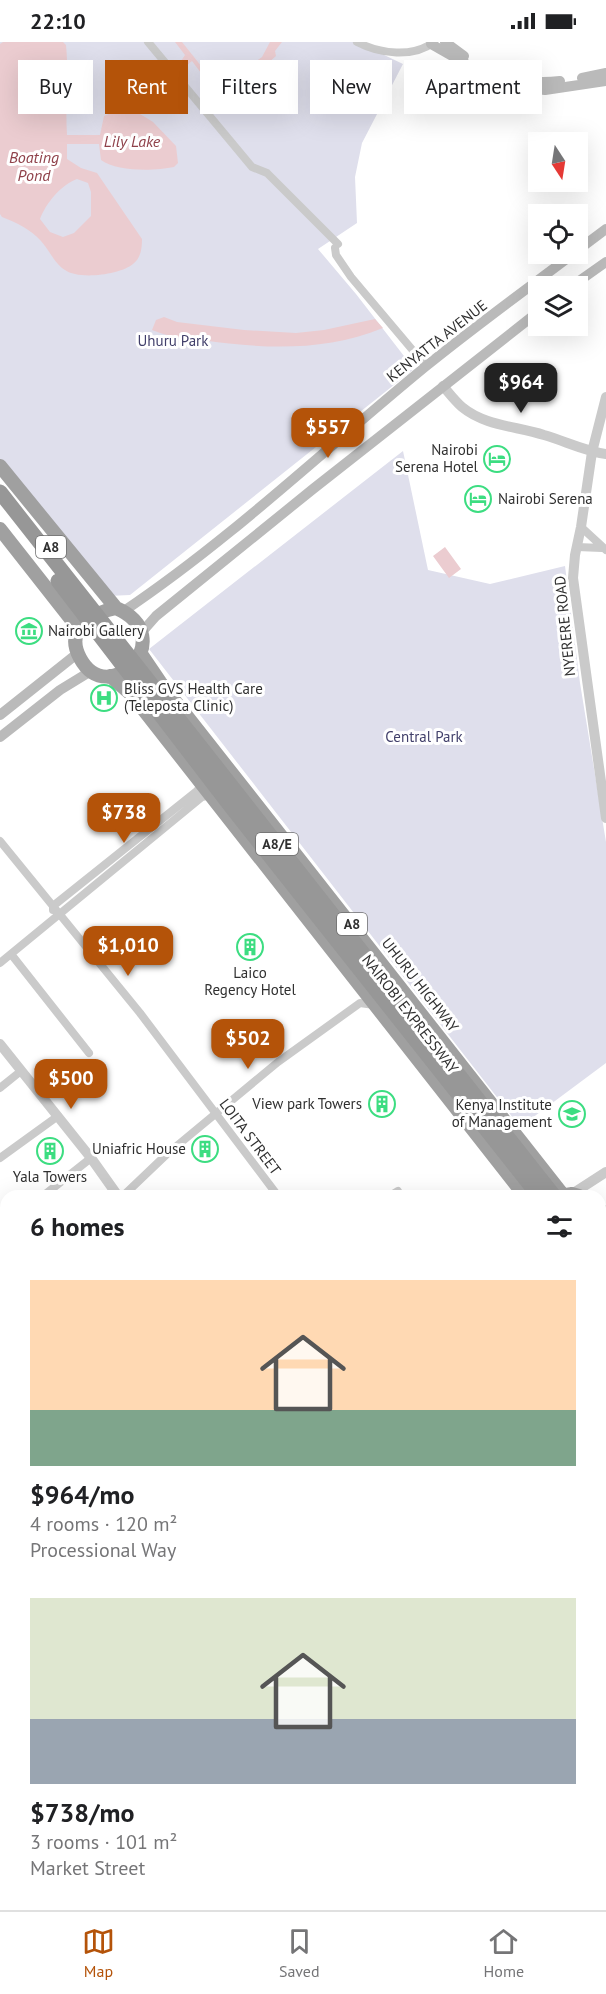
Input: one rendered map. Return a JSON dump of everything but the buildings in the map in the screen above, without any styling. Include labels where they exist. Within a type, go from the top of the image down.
[{"type":"highway","points":[[0,466],[116,610]]},
{"type":"highway","name":"A8","points":[[0,480],[85,591],[133,619],[141,633]]},
{"type":"highway","name":"NAIROBI EXPRESSWAY","points":[[0,492],[450,1066],[536,1171],[559,1190]]},
{"type":"highway","name":"NAIROBI EXPRESSWAY","points":[[0,508],[232,808],[534,1190]]},
{"type":"highway","name":"A8","points":[[0,529],[70,618],[81,626]]},
{"type":"highway","points":[[91,671],[83,663],[76,644],[81,626],[87,618],[96,613],[116,610]]},
{"type":"highway","points":[[110,676],[127,671],[135,663],[141,654],[143,643],[141,633]]},
{"type":"highway","name":"UHURU HIGHWAY","points":[[141,654],[160,682],[561,1190]]},
{"type":"highway","name":"A8","points":[[91,671],[110,676],[132,695],[520,1190]]},
{"type":"main road","points":[[445,42],[484,67],[522,81],[541,83],[606,73]]},
{"type":"main road","points":[[433,43],[503,85],[545,90],[606,81]]},
{"type":"main road","points":[[588,242],[606,229]]},
{"type":"main road","points":[[586,276],[606,262]]},
{"type":"main road","name":"KENYATTA AVENUE","points":[[116,610],[150,594],[249,516],[426,366],[560,264]]},
{"type":"main road","points":[[141,633],[156,616],[528,320]]},
{"type":"main road","points":[[327,450],[341,467]]},
{"type":"main road","points":[[0,715],[78,653]]},
{"type":"main road","points":[[3,736],[60,690],[91,671]]},
{"type":"street","points":[[148,42],[252,167],[267,174],[336,246],[336,255],[351,277],[426,366]]},
{"type":"street","points":[[357,42],[392,52],[412,52],[433,43]]},
{"type":"street","points":[[403,52],[409,42]]},
{"type":"street","points":[[443,386],[459,405],[495,424],[547,435],[592,452],[606,454]]},
{"type":"street","name":"NYERERE ROAD","points":[[606,397],[592,452],[573,578],[606,818]]},
{"type":"street","points":[[581,527],[604,549]]},
{"type":"street","points":[[577,547],[604,549]]},
{"type":"street","points":[[0,963],[202,797],[205,790],[197,790],[53,906]]},
{"type":"street","points":[[1,845],[53,906],[57,916]]},
{"type":"street","name":"LOITA STREET","points":[[57,916],[140,1013],[273,1190]]},
{"type":"street","points":[[11,954],[89,1053]]},
{"type":"street","points":[[129,1190],[167,1154],[278,1062],[360,1003],[374,1005]]},
{"type":"street","points":[[0,1044],[114,1190]]},
{"type":"street","points":[[0,1088],[21,1071]]},
{"type":"street","points":[[0,1158],[58,1116]]},
{"type":"street","points":[[51,1190],[91,1158]]},
{"type":"street","points":[[574,1190],[606,1172]]},
{"type":"green space","name":"Uhuru Park","points":[[0,42],[357,42],[403,64],[392,85],[392,60],[310,60],[310,114],[377,114],[362,143],[355,177],[357,223],[318,249],[414,369],[130,595],[108,596],[0,470]]},
{"type":"green space","name":"Central Park","points":[[403,451],[428,570],[490,584],[565,566],[580,683],[606,842],[606,1063],[520,1127],[149,649]]},
{"type":"water","name":"Boating Pond","points":[[3,42],[63,42],[66,45],[67,60],[18,60],[18,114],[66,114],[67,135],[100,135],[104,116],[140,114],[153,122],[176,146],[178,163],[174,167],[147,170],[126,169],[108,164],[101,160],[99,144],[67,144],[67,159],[81,168],[97,173],[142,239],[136,262],[127,268],[99,275],[71,273],[58,264],[37,237],[0,214],[0,44]],"holes":[[[77,179],[88,183],[91,192],[91,216],[74,233],[63,237],[50,232],[40,219],[50,201],[71,182]]]},
{"type":"water","points":[[175,42],[182,42],[200,64],[200,72],[192,61],[188,64],[188,60],[182,60],[185,55]]},
{"type":"water","points":[[270,42],[282,42],[275,51],[276,56],[272,60],[258,60]]},
{"type":"water","points":[[164,317],[177,322],[296,333],[324,330],[375,319],[383,328],[361,336],[316,345],[248,345],[182,338],[152,330],[156,320]]},
{"type":"water","points":[[445,547],[461,569],[449,578],[433,556]]},
{"type":"place","name":"Nairobi Serena Hotel","points":[[497,459]]},
{"type":"place","name":"Nairobi Serena","points":[[478,499]]},
{"type":"place","name":"Nairobi Gallery","points":[[29,631]]},
{"type":"place","name":"Bliss GVS Health Care (Teleposta Clinic)","points":[[104,698]]},
{"type":"place","name":"Laico Regency Hotel","points":[[250,947]]},
{"type":"place","name":"View park Towers","points":[[382,1104]]},
{"type":"place","name":"Kenya Institute of Management","points":[[572,1114]]},
{"type":"place","name":"Uniafric House","points":[[205,1149]]},
{"type":"place","name":"Yala Towers","points":[[50,1151]]},
{"type":"water label","name":"Lily Lake","points":[[132,141]]}]
